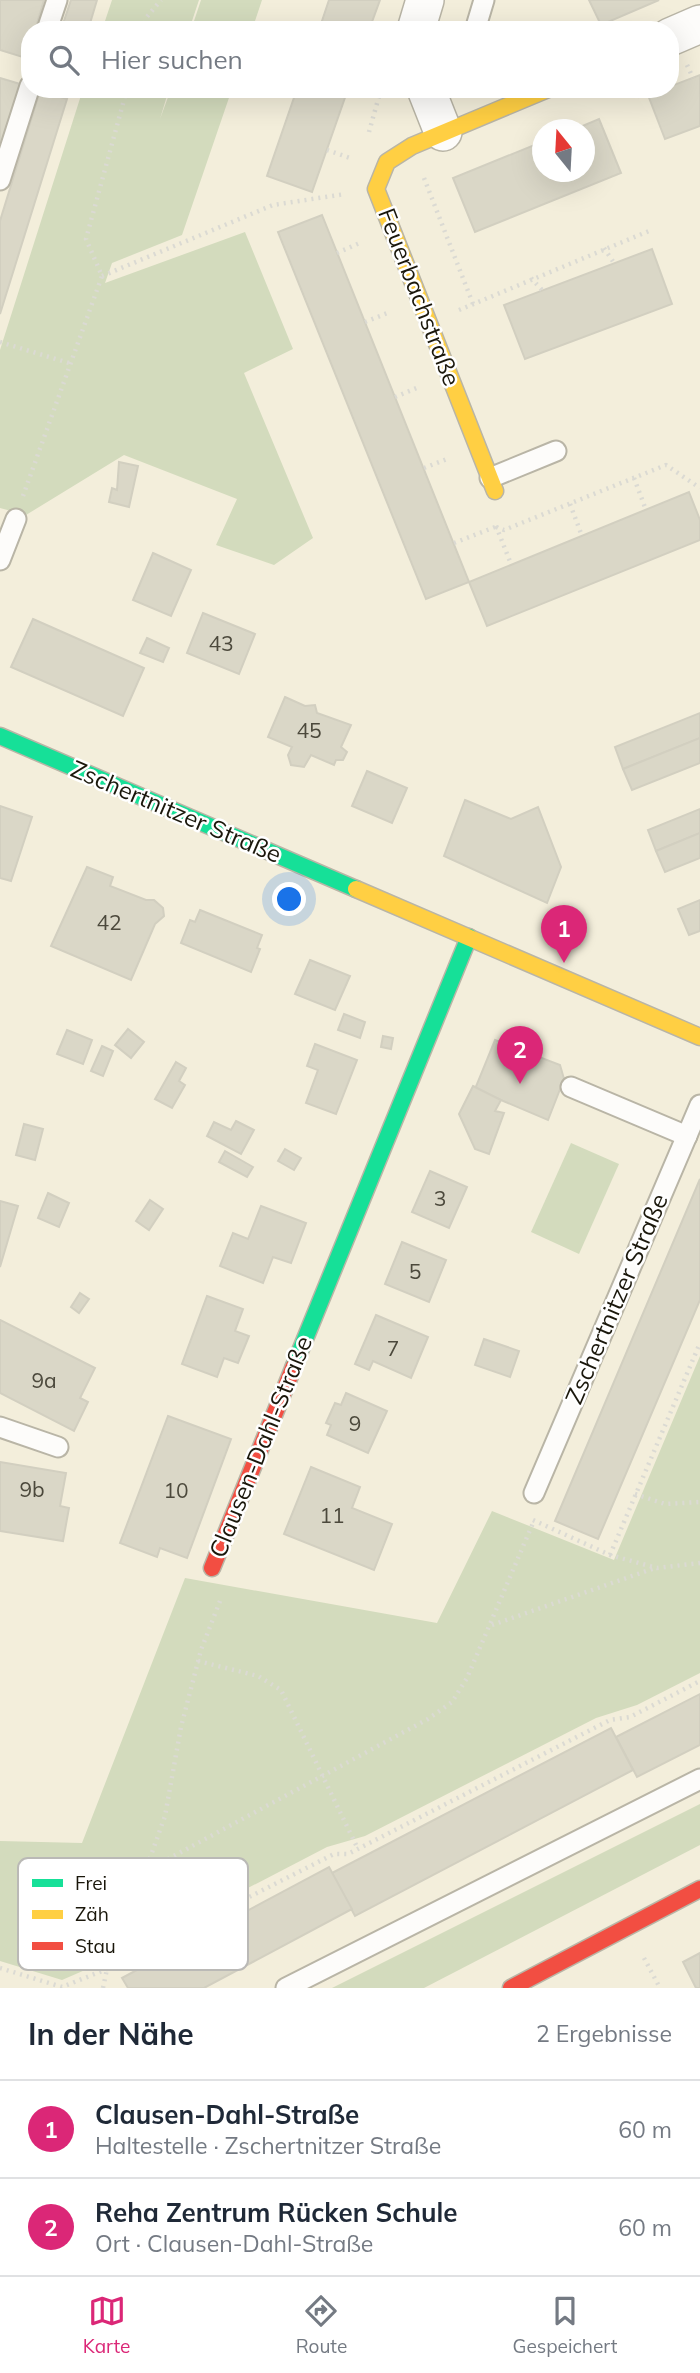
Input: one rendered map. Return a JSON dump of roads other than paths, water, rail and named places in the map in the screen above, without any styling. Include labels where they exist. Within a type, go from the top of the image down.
[{"type":"street","points":[[419,21],[425,0]]},
{"type":"street","points":[[679,33],[700,24]]},
{"type":"street","points":[[426,98],[427,139]]},
{"type":"street","name":"Feuerbachstraße","points":[[492,484],[376,189],[387,162],[427,139],[526,98]]},
{"type":"street","name":"Zschertnitzer Straße","points":[[0,737],[700,1037]]},
{"type":"street","name":"Clausen-Dahl-Straße","points":[[212,1568],[469,937]]},
{"type":"street","points":[[511,1988],[700,1889]]},
{"type":"lane","points":[[50,21],[57,0]]},
{"type":"lane","points":[[478,21],[484,0]]},
{"type":"lane","points":[[0,180],[26,98]]},
{"type":"lane","points":[[492,484],[556,451]]},
{"type":"lane","points":[[0,560],[16,519]]},
{"type":"lane","points":[[571,1087],[687,1136]]},
{"type":"lane","name":"Zschertnitzer Straße","points":[[534,1493],[700,1105]]},
{"type":"lane","points":[[0,1427],[58,1447]]},
{"type":"lane","points":[[286,1988],[700,1779]]},
{"type":"place","name":"Clausen-Dahl-Straße","points":[[564,963]]},
{"type":"place","name":"Reha Zentrum Rücken Schule","points":[[520,1084]]}]
